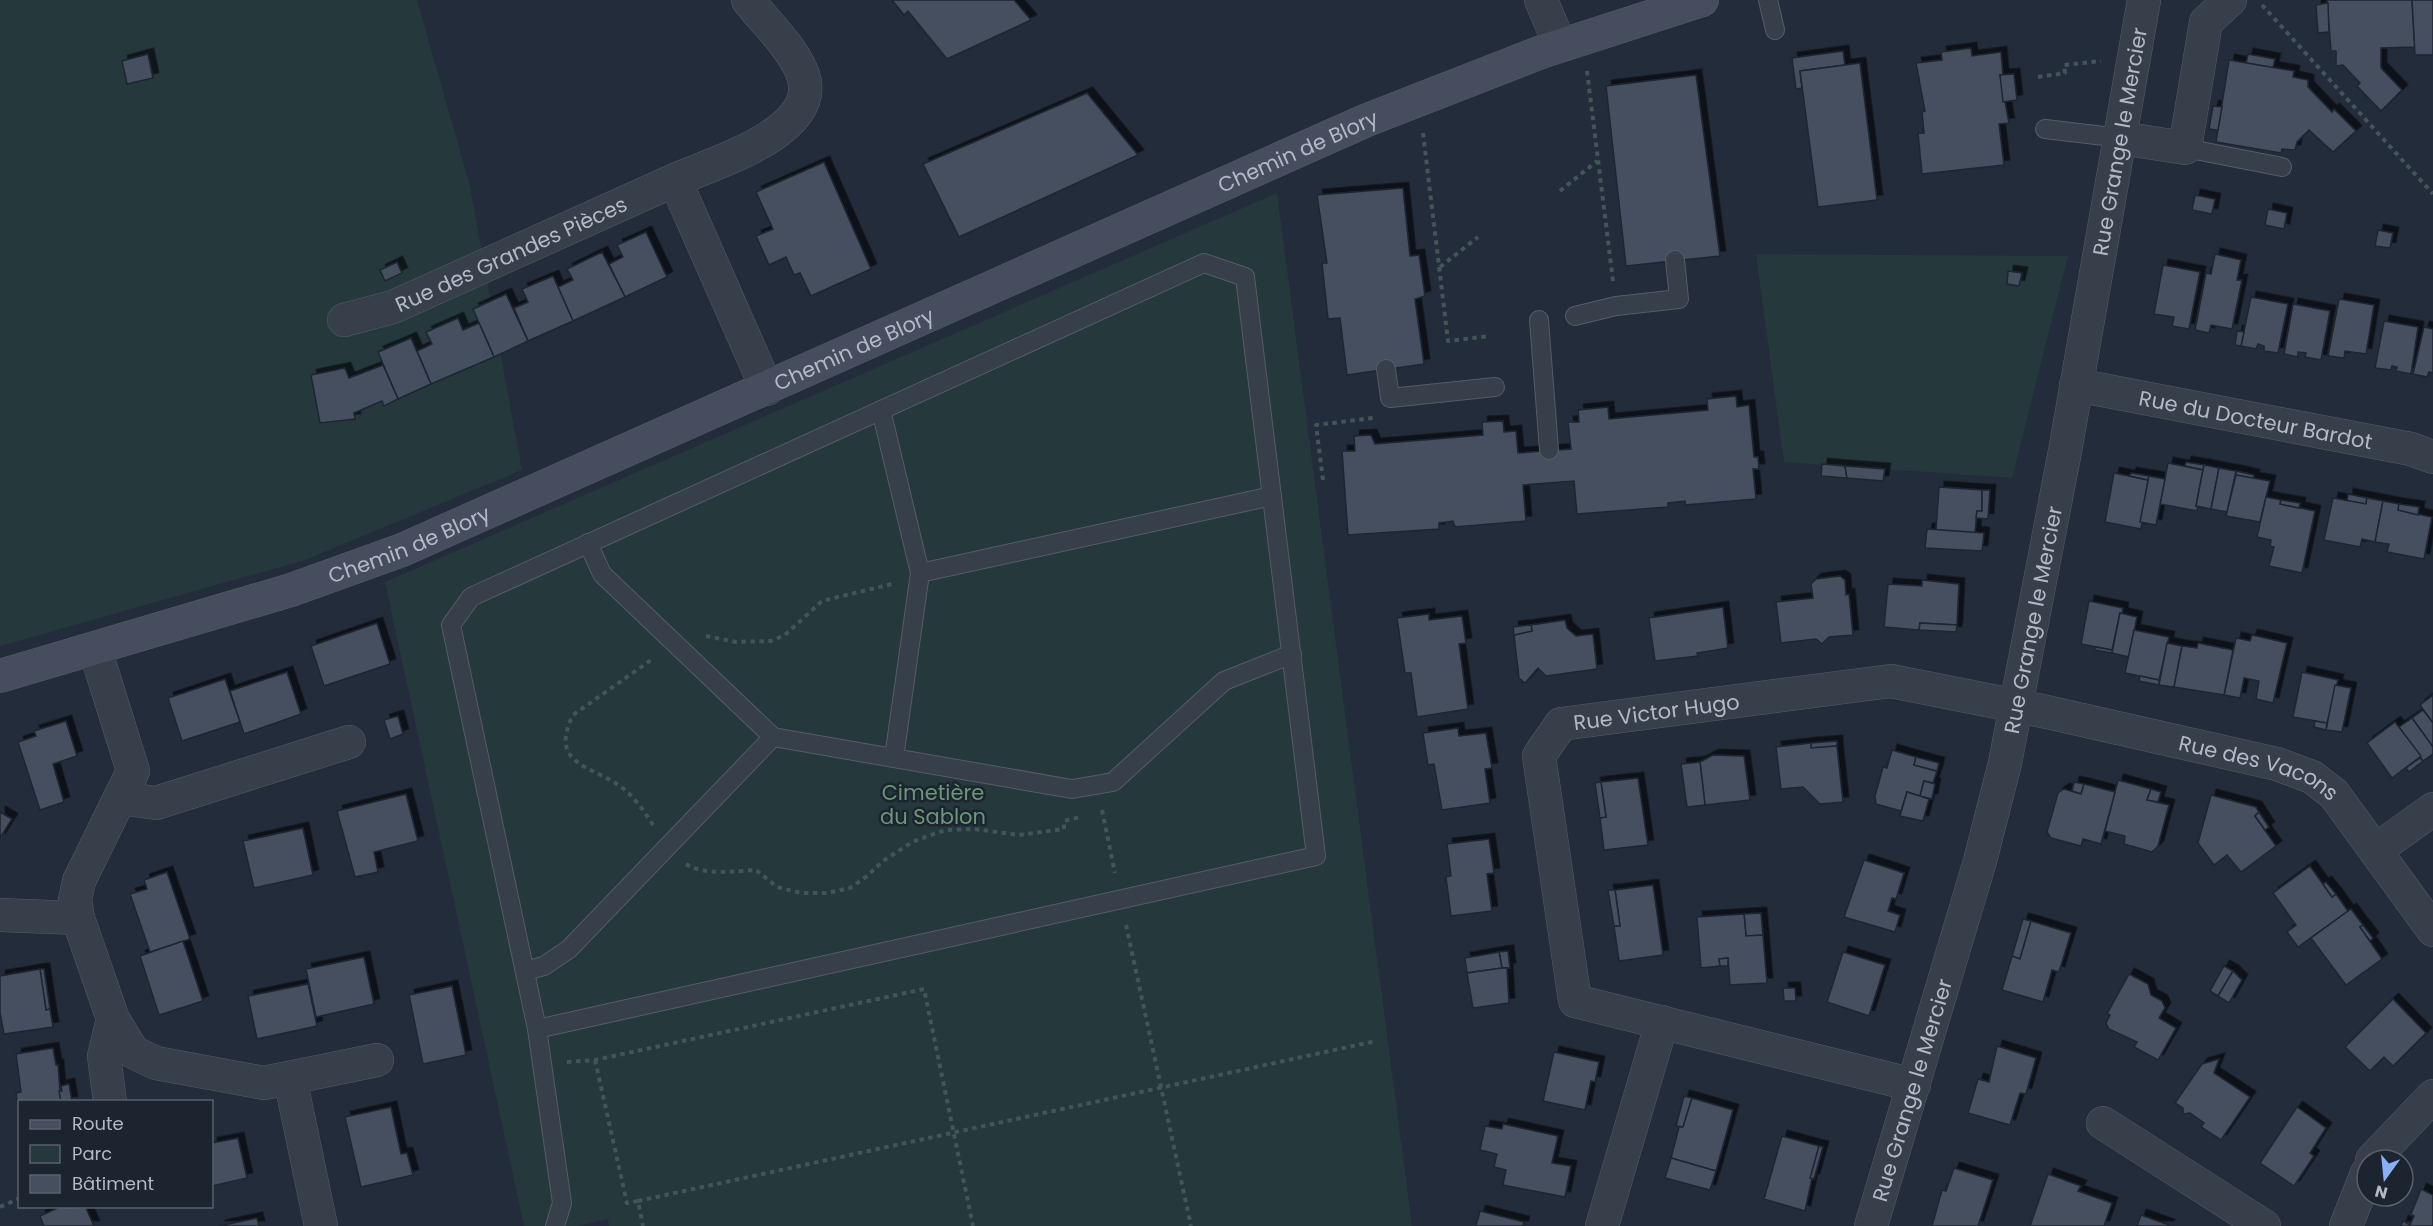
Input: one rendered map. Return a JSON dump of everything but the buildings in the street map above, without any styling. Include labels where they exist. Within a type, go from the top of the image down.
[{"type":"street","name":"Rue des Grandes Pièces","points":[[344,320],[393,307],[775,136],[790,123],[805,90],[802,72],[797,62],[748,0]]},
{"type":"street","points":[[1541,0],[1571,41]]},
{"type":"street","name":"Chemin de Blory","points":[[0,676],[291,590],[402,550],[1416,100],[1571,41],[1702,0]]},
{"type":"street","name":"Rue Grange le Mercier","points":[[1871,1226],[1980,861],[2017,707],[2144,0]]},
{"type":"street","points":[[2121,138],[2185,148],[2206,22],[2230,0]]},
{"type":"street","points":[[675,180],[767,389]]},
{"type":"street","name":"Rue du Docteur Bardot","points":[[2076,385],[2411,449],[2433,457]]},
{"type":"street","points":[[95,649],[133,771],[79,881],[75,900],[78,918],[113,1019],[133,1052],[156,1063],[264,1083],[377,1060]]},
{"type":"street","name":"Rue Victor Hugo","points":[[1914,1085],[1575,1001],[1539,756],[1561,724],[1891,681],[2017,707]]},
{"type":"street","name":"Rue des Vacons","points":[[2017,707],[2277,764],[2312,777],[2334,794],[2376,850],[2410,902],[2433,930]]},
{"type":"street","points":[[120,798],[156,803],[349,742]]},
{"type":"street","points":[[2376,850],[2433,809]]},
{"type":"street","points":[[0,915],[78,918]]},
{"type":"street","points":[[110,1100],[104,1056],[113,1019]]},
{"type":"street","points":[[1602,1226],[1662,1022]]},
{"type":"street","points":[[290,1078],[321,1226]]},
{"type":"street","points":[[2383,1148],[2433,1096]]},
{"type":"street","points":[[2103,1123],[2264,1226]]},
{"type":"street","points":[[2346,1226],[2355,1203]]},
{"type":"lane","points":[[1768,0],[1775,30]]},
{"type":"lane","points":[[2045,129],[2121,138]]},
{"type":"lane","points":[[2185,148],[2282,167]]},
{"type":"lane","points":[[1575,316],[1616,306],[1679,299],[1675,260]]},
{"type":"lane","points":[[537,1029],[1316,856],[1245,277],[1204,262],[471,597],[451,625],[537,1029],[562,1203],[555,1226]]},
{"type":"lane","points":[[1539,320],[1549,450]]},
{"type":"lane","points":[[1386,369],[1390,398],[1495,387]]},
{"type":"lane","points":[[881,410],[920,573],[894,758]]},
{"type":"lane","points":[[920,573],[1272,496]]},
{"type":"lane","points":[[588,543],[602,574],[773,737],[1072,789],[1113,782],[1224,681],[1292,654]]},
{"type":"lane","points":[[525,971],[544,966],[569,949],[773,737]]},
{"type":"path","points":[[2257,0],[2433,194]]},
{"type":"path","points":[[1571,41],[1598,160],[1616,306]]},
{"type":"path","points":[[2038,77],[2065,73],[2064,65],[2098,60],[2104,63]]},
{"type":"path","points":[[1416,100],[1423,127],[1448,341],[1490,336]]},
{"type":"path","points":[[1560,191],[1598,160]]},
{"type":"path","points":[[1439,268],[1478,237]]},
{"type":"path","points":[[1096,786],[1191,1226]]},
{"type":"path","points":[[542,1065],[595,1060],[924,988],[973,1226]]},
{"type":"path","points":[[595,1060],[627,1203],[1376,1041]]},
{"type":"path","points":[[0,1207],[18,1199]]},
{"type":"path","points":[[638,1201],[643,1226]]},
{"type":"green space","points":[[0,0],[417,0],[469,182],[522,470],[305,560],[0,646]]},
{"type":"green space","name":"Cimetière du Sablon","points":[[1277,193],[1412,1226],[609,1226],[608,1219],[577,1226],[524,1226],[385,582]]},
{"type":"green space","points":[[1756,254],[2068,256],[2012,478],[1784,462]]}]
